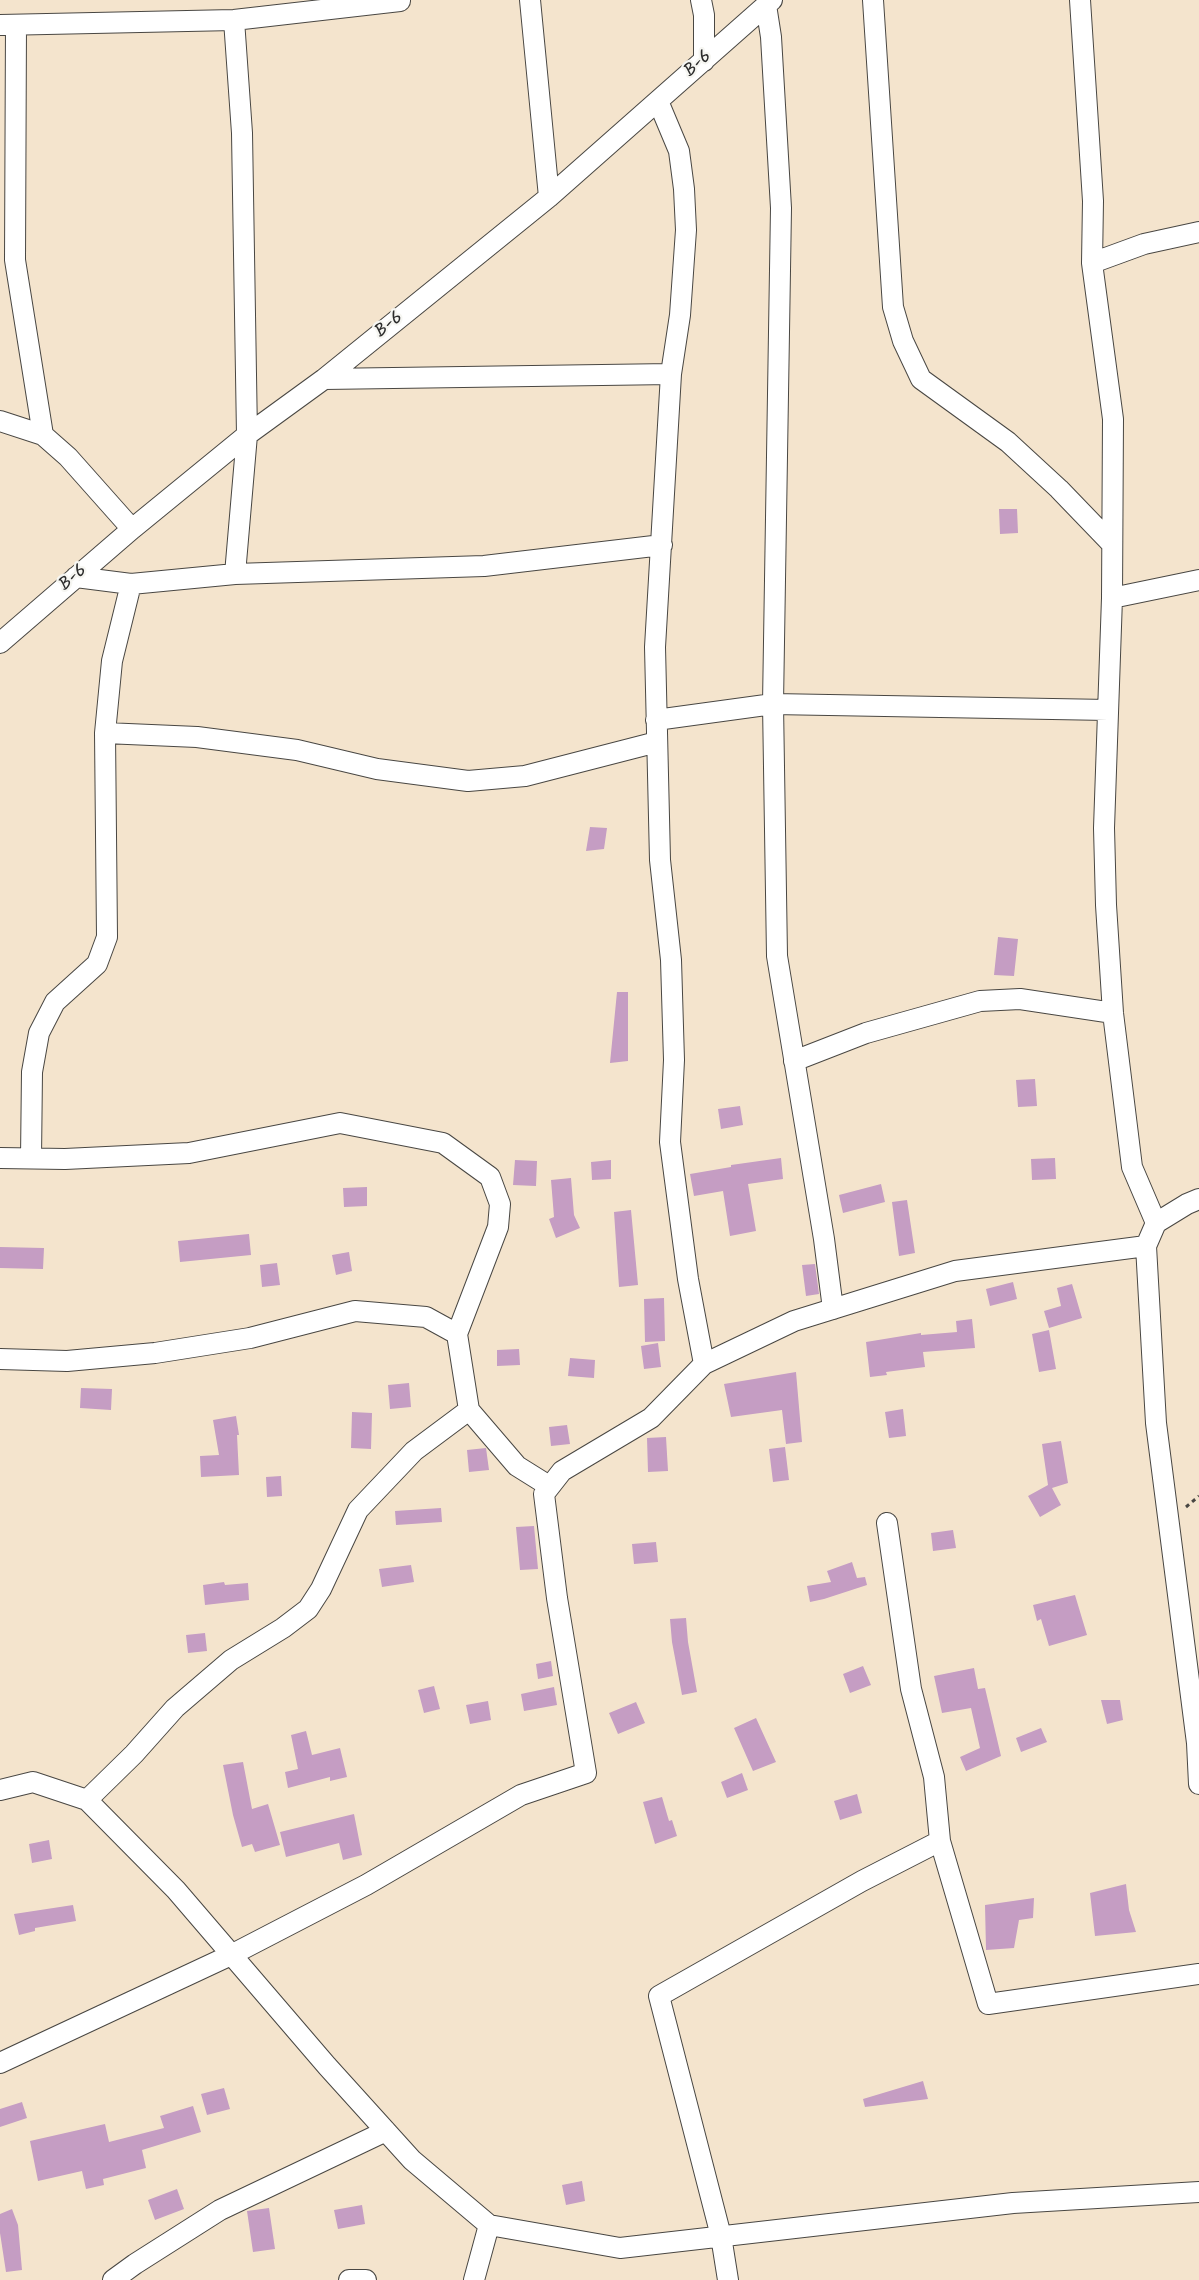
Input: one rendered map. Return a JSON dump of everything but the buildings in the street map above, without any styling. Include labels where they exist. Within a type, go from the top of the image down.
[{"type":"street","points":[[530,0],[549,197]]},
{"type":"street","points":[[701,0],[704,15],[704,61]]},
{"type":"street","points":[[873,0],[893,307],[903,341],[921,379],[1008,442],[1059,489],[1112,544]]},
{"type":"street","points":[[1080,0],[1093,201],[1092,263],[1113,419],[1112,598],[1104,828],[1106,905],[1113,1013],[1132,1167],[1156,1224]]},
{"type":"street","points":[[43,435],[7,260],[8,25],[243,13],[400,1]]},
{"type":"street","points":[[769,2],[781,208],[773,704],[777,956],[824,1239],[833,1309]]},
{"type":"street","name":"B-6","points":[[0,643],[132,529],[247,435],[324,379],[549,197],[769,2]]},
{"type":"street","points":[[235,574],[247,435],[242,133],[243,13]]},
{"type":"street","points":[[658,101],[679,151],[684,189],[686,230],[682,286],[671,374],[662,545],[654,647],[660,860],[671,960],[673,1020],[674,1060],[670,1142],[688,1279],[704,1364]]},
{"type":"street","points":[[1092,263],[1144,244],[1199,232]]},
{"type":"street","points":[[324,379],[671,374]]},
{"type":"street","points":[[0,421],[43,435],[68,457],[132,529]]},
{"type":"street","points":[[76,577],[131,584],[235,574],[484,566],[662,545]]},
{"type":"street","points":[[1112,598],[1199,580]]},
{"type":"street","points":[[30,1158],[32,1072],[39,1032],[55,1002],[97,964],[107,937],[105,733],[112,661],[131,584]]},
{"type":"street","points":[[656,720],[773,704],[1108,710]]},
{"type":"street","points":[[105,733],[197,737],[288,749],[377,769],[468,781],[525,776],[657,742]]},
{"type":"street","points":[[794,1061],[866,1033],[980,1001],[1020,999],[1113,1013]]},
{"type":"street","points":[[0,1158],[65,1159],[189,1153],[340,1123],[443,1143],[490,1177],[500,1204],[498,1227],[457,1334],[469,1410],[517,1466],[550,1486]]},
{"type":"street","points":[[1199,1199],[1187,1204],[1156,1224],[1146,1246],[1156,1423],[1197,1743],[1199,1784]]},
{"type":"street","points":[[0,2063],[231,1955],[366,1885],[521,1794],[586,1773],[544,1494],[562,1471],[650,1418],[704,1364],[794,1321],[955,1271],[1146,1246]]},
{"type":"street","points":[[0,1360],[67,1361],[155,1353],[250,1338],[355,1311],[426,1317],[457,1334]]},
{"type":"street","points":[[87,1800],[134,1754],[175,1708],[231,1660],[283,1628],[308,1609],[321,1588],[358,1510],[414,1451],[469,1410]]},
{"type":"street","points":[[887,1523],[911,1690],[934,1777],[940,1841],[988,2004],[1199,1974]]},
{"type":"street","points":[[0,1790],[33,1782],[87,1800],[176,1890],[412,2160],[489,2225],[620,2248],[1013,2203],[1199,2192]]},
{"type":"street","points":[[728,2280],[721,2236],[658,1996],[862,1881],[940,1841]]},
{"type":"street","points":[[113,2280],[220,2210],[386,2131]]},
{"type":"street","points":[[474,2280],[489,2225]]},
{"type":"street","points":[[349,2280],[366,2280]]}]
